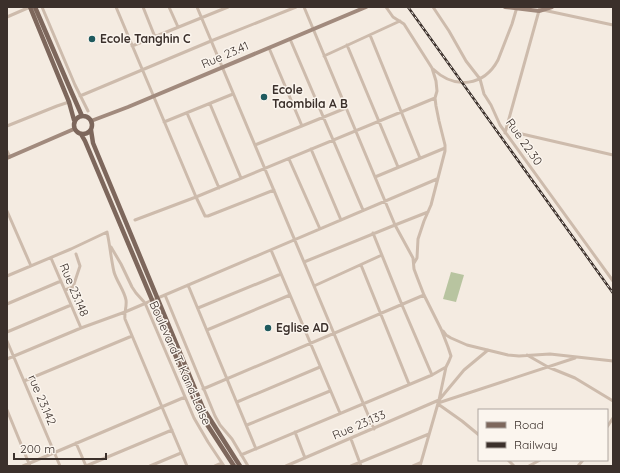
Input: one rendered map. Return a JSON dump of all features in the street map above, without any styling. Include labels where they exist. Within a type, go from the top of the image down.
[{"type":"main road","points":[[30,7],[69,102],[74,120],[74,129],[80,134],[85,142],[198,409],[234,466]]},
{"type":"main road","points":[[35,7],[82,116]]},
{"type":"main road","points":[[74,120],[79,116],[82,116],[88,117],[91,121],[91,130],[94,143],[203,408],[240,466]]},
{"type":"main road","points":[[80,134],[86,134],[91,130]]},
{"type":"street","points":[[7,17],[30,7]]},
{"type":"street","points":[[42,7],[80,96],[88,111]]},
{"type":"street","points":[[116,7],[205,216],[274,190]]},
{"type":"street","points":[[142,7],[155,37]]},
{"type":"street","points":[[169,7],[178,27]]},
{"type":"street","points":[[197,7],[374,429]]},
{"type":"street","points":[[132,46],[227,7]]},
{"type":"street","points":[[80,96],[296,7]]},
{"type":"street","points":[[304,7],[385,201],[413,258],[416,274],[424,295],[441,329],[451,356],[446,367],[438,403],[420,465],[413,466]]},
{"type":"street","name":"Rue 23.41","points":[[91,121],[366,7]]},
{"type":"street","points":[[386,7],[390,14],[406,26],[432,68],[436,81],[438,121],[445,148],[431,206],[418,239],[417,258],[414,263]]},
{"type":"street","name":"Rue 22.30","points":[[433,7],[466,61],[480,79],[484,94],[500,125],[613,281]]},
{"type":"street","points":[[505,7],[541,9],[613,25]]},
{"type":"street","points":[[541,9],[552,7]]},
{"type":"street","points":[[432,68],[445,78],[456,82],[474,81],[480,79],[491,71],[498,60],[512,24],[516,8]]},
{"type":"street","points":[[506,133],[541,9]]},
{"type":"street","points":[[324,56],[400,21]]},
{"type":"street","points":[[370,35],[400,112],[420,158]]},
{"type":"street","points":[[290,39],[363,210]]},
{"type":"street","points":[[347,45],[398,167]]},
{"type":"street","points":[[269,48],[302,126]]},
{"type":"street","points":[[164,122],[233,94]]},
{"type":"street","points":[[135,220],[196,197],[436,98]]},
{"type":"street","points":[[7,126],[69,102]]},
{"type":"street","points":[[210,104],[241,178]]},
{"type":"street","points":[[255,145],[346,108]]},
{"type":"street","points":[[187,113],[218,188]]},
{"type":"street","points":[[507,127],[522,134],[613,155]]},
{"type":"street","points":[[7,151],[8,157],[74,129]]},
{"type":"street","points":[[375,177],[445,148]]},
{"type":"street","points":[[311,149],[340,220]]},
{"type":"street","points":[[289,158],[320,229]]},
{"type":"street","points":[[7,360],[81,328],[125,312],[438,178]]},
{"type":"street","points":[[7,211],[30,266]]},
{"type":"street","points":[[304,262],[395,224],[428,212]]},
{"type":"street","name":"Boulevard T. Kand-Lalse","points":[[51,258],[107,232],[110,246],[132,287],[146,303],[202,434],[223,465]]},
{"type":"street","points":[[374,233],[402,305],[432,375]]},
{"type":"street","points":[[110,246],[114,270],[126,299],[124,319],[162,406],[186,466]]},
{"type":"street","points":[[271,250],[340,413]]},
{"type":"street","points":[[65,290],[74,286],[76,282],[80,266],[76,254]]},
{"type":"street","points":[[314,286],[382,255]]},
{"type":"street","points":[[7,276],[51,258]]},
{"type":"street","name":"Rue 23.148","points":[[51,258],[81,328]]},
{"type":"street","points":[[361,265],[409,384]]},
{"type":"street","points":[[198,308],[281,274]]},
{"type":"street","points":[[7,304],[61,281]]},
{"type":"street","points":[[188,285],[256,449]]},
{"type":"street","points":[[165,295],[203,389],[220,425],[232,439],[248,466]]},
{"type":"street","points":[[207,330],[290,295]]},
{"type":"street","points":[[203,389],[424,295]]},
{"type":"street","points":[[7,332],[71,304]]},
{"type":"street","points":[[441,329],[446,335],[472,347],[508,354],[550,354],[576,358],[613,360]]},
{"type":"street","points":[[24,381],[132,336]]},
{"type":"street","name":"rue 23.142","points":[[7,341],[60,466]]},
{"type":"street","points":[[438,403],[464,370],[488,350]]},
{"type":"street","points":[[527,355],[548,367],[575,378],[613,401]]},
{"type":"street","name":"Rue 23.133","points":[[286,466],[438,403],[576,358]]},
{"type":"street","points":[[237,402],[320,367]]},
{"type":"street","points":[[241,455],[432,375],[446,367]]},
{"type":"street","points":[[247,425],[330,391]]},
{"type":"street","points":[[23,466],[30,465],[54,452],[185,397]]},
{"type":"street","points":[[438,403],[478,434]]},
{"type":"street","points":[[7,410],[30,465]]},
{"type":"street","points":[[76,443],[86,466],[172,430]]},
{"type":"street","points":[[295,432],[305,458]]},
{"type":"street","points":[[351,466],[361,464],[428,434]]},
{"type":"street","points":[[351,439],[361,464]]},
{"type":"street","points":[[150,466],[181,453]]},
{"type":"street","points":[[528,466],[538,461]]},
{"type":"street","points":[[215,466],[223,465]]},
{"type":"green space","points":[[451,272],[464,275],[456,302],[443,299]]},
{"type":"railway","points":[[408,7],[613,293]]},
{"type":"place","name":"Ecole Tanghin C","points":[[92,39]]},
{"type":"place","name":"Ecole Taombila A B","points":[[264,97]]},
{"type":"place","name":"Eglise AD","points":[[268,328]]}]
